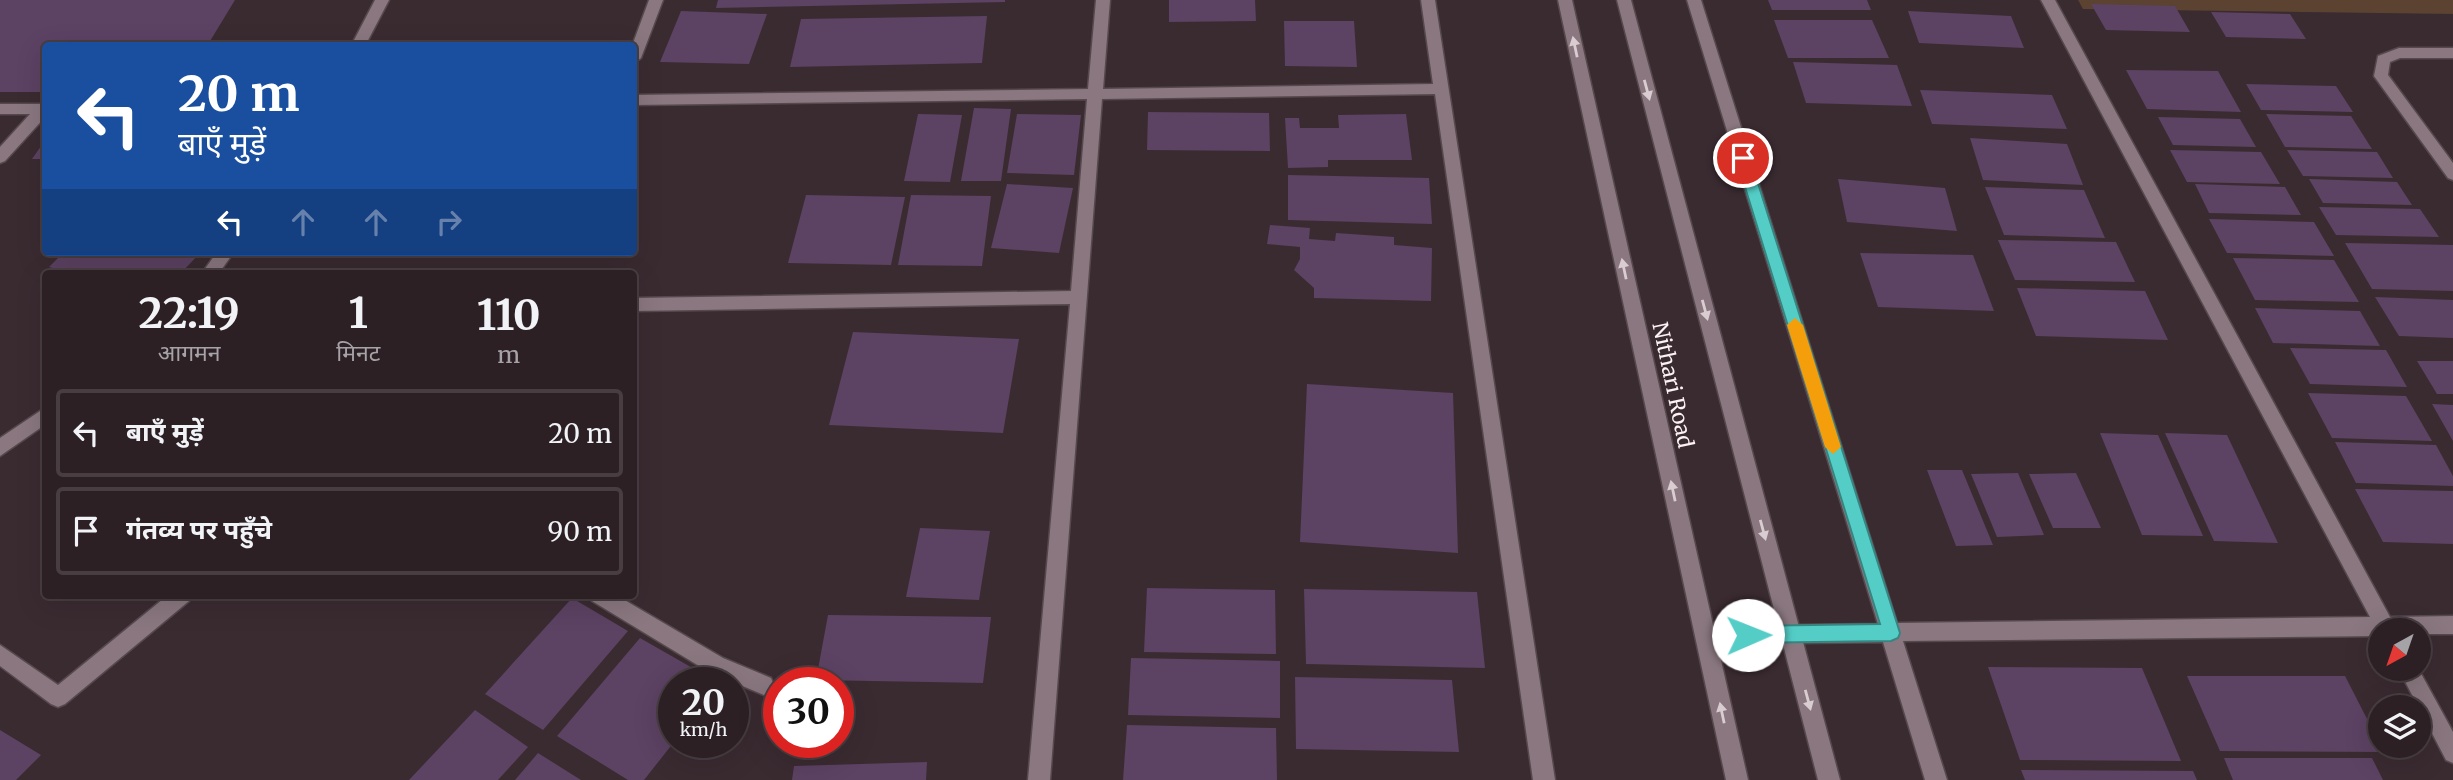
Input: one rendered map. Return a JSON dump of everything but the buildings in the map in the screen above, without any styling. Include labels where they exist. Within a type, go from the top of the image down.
[{"type":"street","points":[[360,42],[382,0]]},
{"type":"street","points":[[637,50],[656,0]]},
{"type":"street","points":[[1039,780],[1103,0]]},
{"type":"street","points":[[1428,0],[1544,780]]},
{"type":"street","name":"Nithari Road","points":[[1565,0],[1737,780]]},
{"type":"street","points":[[1624,0],[1829,780]]},
{"type":"street","points":[[1694,0],[1936,780]]},
{"type":"street","points":[[2048,0],[2381,618]]},
{"type":"street","points":[[2453,53],[2399,53],[2383,59],[2381,76],[2453,174]]},
{"type":"street","points":[[637,100],[1443,89]]},
{"type":"street","points":[[0,109],[42,109]]},
{"type":"street","points":[[0,158],[42,111]]},
{"type":"street","points":[[212,270],[223,256]]},
{"type":"street","points":[[637,305],[1078,297]]},
{"type":"street","points":[[0,448],[42,417]]},
{"type":"street","points":[[0,654],[58,697],[177,599]]},
{"type":"street","points":[[606,599],[716,665],[763,685]]},
{"type":"street","points":[[2431,626],[2453,625]]},
{"type":"street","points":[[1705,635],[2368,628]]},
{"type":"street","points":[[2415,681],[2453,753]]},
{"type":"shaded area","points":[[2078,0],[2453,0],[2453,14],[2083,9]]},
{"type":"slow traffic","points":[[1795,325],[1833,447]]},
{"type":"route","points":[[1743,158],[1891,633],[1748,635]]}]
